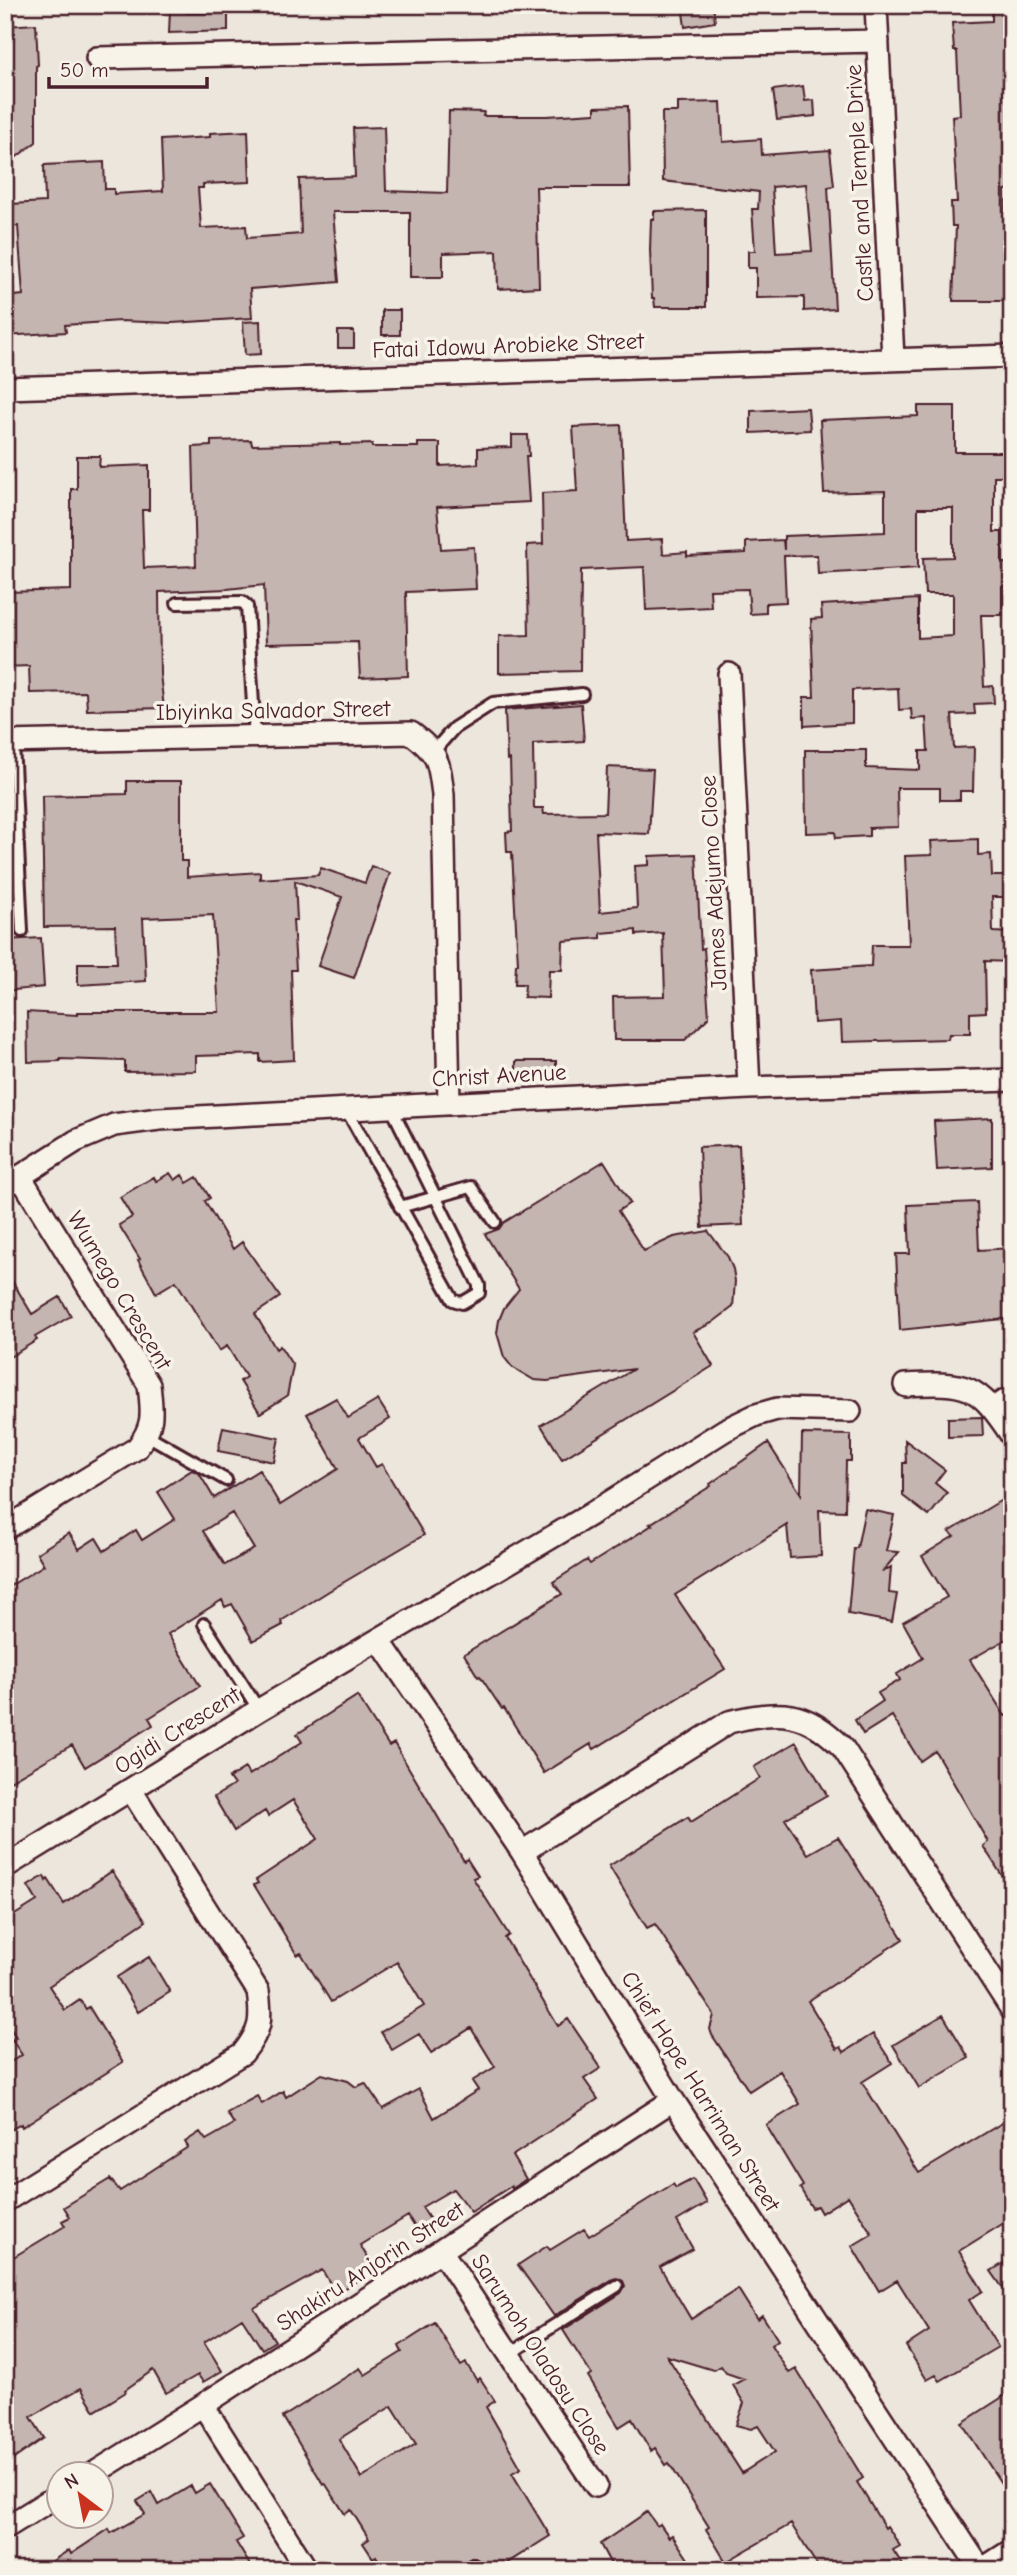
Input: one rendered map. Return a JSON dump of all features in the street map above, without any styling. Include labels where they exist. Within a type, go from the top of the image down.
[{"type":"street","name":"Castle and Temple Drive","points":[[876,5],[893,359]]},
{"type":"street","points":[[97,58],[878,41]]},
{"type":"street","name":"Fatai Idowu Arobieke Street","points":[[5,388],[1012,356]]},
{"type":"street","name":"James Adejumo Close","points":[[729,674],[749,1088]]},
{"type":"street","name":"Ibiyinka Salvador Street","points":[[9,742],[411,733],[433,752]]},
{"type":"street","points":[[433,752],[439,765],[443,795],[450,1104]]},
{"type":"street","name":"Christ Avenue","points":[[13,1181],[76,1141],[114,1125],[159,1119],[749,1088],[1012,1080]]},
{"type":"street","name":"Wumego Crescent","points":[[13,1181],[149,1385],[152,1422],[147,1435]]},
{"type":"street","points":[[907,1386],[905,1385],[949,1383],[977,1393],[991,1404],[1012,1436]]},
{"type":"street","name":"Ogidi Crescent","points":[[5,1867],[259,1710],[591,1514],[725,1430],[756,1415],[777,1409],[849,1411]]},
{"type":"street","points":[[5,1529],[137,1448],[147,1435]]},
{"type":"street","name":"Chief Hope Harriman Street","points":[[379,1640],[522,1852],[673,2100],[981,2570]]},
{"type":"street","points":[[522,1852],[729,1722],[759,1714],[783,1713],[813,1722],[843,1748],[1012,2010]]},
{"type":"street","points":[[5,2201],[243,2053],[257,2035],[261,2013],[258,1991],[131,1790]]},
{"type":"street","name":"Shakiru Anjorin Street","points":[[114,2460],[442,2252],[673,2100]]},
{"type":"street","name":"Sarumoh Oladosu Close","points":[[442,2252],[596,2486]]},
{"type":"street","points":[[203,2405],[307,2570]]},
{"type":"street","points":[[5,2528],[46,2503]]},
{"type":"street","points":[[981,2570],[1012,2550]]},
{"type":"lane","points":[[177,603],[242,602],[247,606],[255,737]]},
{"type":"lane","points":[[433,752],[454,728],[493,703],[582,694]]},
{"type":"lane","points":[[9,742],[22,931]]},
{"type":"lane","points":[[346,1109],[453,1300],[461,1303],[479,1293],[481,1289],[391,1107]]},
{"type":"lane","points":[[400,1207],[471,1187],[495,1222]]},
{"type":"lane","points":[[991,1404],[1012,1390]]},
{"type":"lane","points":[[147,1435],[226,1480]]},
{"type":"lane","points":[[204,1624],[259,1710]]},
{"type":"lane","points":[[509,2354],[617,2286]]},
{"type":"building","points":[[682,5],[713,5],[715,22],[685,27]]},
{"type":"building","points":[[992,5],[1012,5],[1012,189],[1005,190],[1006,261],[1012,261],[1012,301],[953,301],[956,226],[952,226],[951,202],[957,202],[952,116],[960,115],[957,51],[954,51],[952,23],[992,21]]},
{"type":"building","points":[[170,10],[187,10],[187,13],[228,12],[228,31],[169,33]]},
{"type":"building","points":[[36,24],[36,142],[5,166],[5,26]]},
{"type":"building","points":[[803,86],[805,101],[814,100],[815,116],[777,120],[773,90]]},
{"type":"building","points":[[721,102],[723,142],[761,139],[762,155],[830,150],[834,186],[828,187],[835,309],[804,311],[804,297],[756,298],[756,268],[748,268],[748,251],[755,251],[752,209],[758,209],[759,192],[663,181],[662,112],[678,112],[678,103]],"holes":[[[806,184],[812,251],[776,253],[772,187]]]},
{"type":"building","points":[[628,106],[630,187],[536,187],[539,287],[498,289],[497,251],[443,253],[443,277],[410,277],[410,212],[333,212],[339,282],[250,289],[252,318],[65,325],[66,332],[5,336],[5,297],[23,295],[18,226],[11,227],[11,204],[45,202],[44,165],[104,162],[105,189],[114,189],[114,194],[163,191],[161,140],[248,131],[250,182],[203,184],[203,188],[198,188],[201,228],[246,226],[247,238],[301,234],[299,179],[355,177],[353,128],[384,127],[386,191],[447,193],[449,111],[484,112],[483,116],[547,116],[595,113],[595,107]]},
{"type":"building","points":[[706,210],[706,307],[655,307],[652,298],[650,250],[651,219],[654,219],[654,211]]},
{"type":"building","points":[[382,310],[400,310],[400,335],[382,335]]},
{"type":"building","points":[[260,321],[261,354],[245,355],[243,322]]},
{"type":"building","points":[[338,331],[354,331],[354,348],[338,348]]},
{"type":"building","points":[[918,406],[955,406],[955,452],[1012,452],[1012,476],[994,476],[994,532],[1002,532],[1002,563],[1012,563],[1012,587],[1002,587],[1002,615],[981,615],[984,687],[993,686],[994,703],[974,704],[975,714],[952,715],[954,748],[974,747],[973,791],[960,791],[960,800],[940,800],[940,788],[897,788],[898,827],[869,828],[869,836],[836,838],[835,832],[806,833],[805,750],[866,750],[866,768],[920,770],[920,751],[928,751],[926,718],[912,719],[911,709],[899,710],[898,688],[852,690],[852,723],[804,726],[804,697],[814,697],[811,619],[822,618],[821,605],[918,599],[918,638],[953,636],[953,594],[925,594],[923,558],[953,557],[953,508],[918,508],[918,568],[818,574],[817,555],[784,556],[786,602],[766,603],[766,613],[750,614],[748,589],[710,590],[711,607],[646,610],[644,567],[581,570],[580,671],[499,673],[499,636],[529,635],[527,545],[543,544],[542,493],[577,491],[573,427],[621,425],[626,541],[662,539],[663,554],[687,552],[687,556],[746,553],[746,542],[783,540],[784,550],[784,536],[885,532],[885,491],[824,493],[820,420],[918,416]]},
{"type":"building","points":[[808,408],[810,430],[751,433],[751,411]]},
{"type":"building","points":[[512,435],[528,435],[529,456],[526,456],[529,502],[437,507],[441,549],[474,547],[476,589],[406,592],[408,676],[360,678],[358,642],[266,644],[264,585],[159,592],[160,674],[164,708],[87,710],[86,692],[30,693],[29,666],[5,667],[5,592],[71,590],[71,489],[77,489],[77,456],[100,456],[99,467],[149,465],[149,510],[142,510],[144,568],[196,566],[193,447],[211,446],[211,441],[251,440],[252,445],[340,443],[372,444],[372,447],[418,447],[418,443],[440,443],[440,466],[478,464],[478,448],[512,447]]},
{"type":"building","points":[[581,704],[584,741],[533,744],[534,808],[543,808],[544,814],[605,813],[607,767],[653,769],[649,834],[596,832],[600,912],[637,908],[635,866],[649,865],[649,856],[696,854],[701,949],[704,948],[709,1017],[685,1040],[614,1040],[613,997],[665,996],[663,933],[636,935],[636,930],[601,933],[601,938],[563,941],[562,970],[549,970],[548,998],[524,997],[525,984],[515,984],[518,964],[512,852],[507,852],[506,832],[512,831],[510,759],[507,760],[505,710]]},
{"type":"building","points":[[127,781],[181,781],[181,861],[187,861],[187,877],[260,872],[260,879],[318,875],[321,868],[365,883],[371,866],[390,873],[354,978],[318,966],[342,897],[295,881],[297,920],[293,920],[296,970],[291,970],[294,1060],[260,1062],[260,1054],[196,1056],[196,1071],[125,1072],[125,1061],[60,1059],[28,1062],[27,1012],[78,1015],[78,1012],[219,1012],[213,915],[143,918],[146,981],[78,985],[78,963],[117,963],[115,926],[44,927],[42,796],[127,794]]},
{"type":"building","points":[[978,839],[978,855],[991,854],[992,876],[1012,876],[1012,897],[992,897],[993,932],[1012,933],[1012,962],[985,961],[986,1012],[970,1013],[970,1034],[949,1034],[948,1039],[842,1042],[841,1021],[814,1023],[811,970],[871,966],[872,945],[909,945],[905,856],[932,855],[931,841]]},
{"type":"building","points":[[41,938],[44,987],[5,991],[5,940]]},
{"type":"building","points":[[516,1061],[556,1061],[556,1079],[516,1079]]},
{"type":"building","points":[[992,1118],[992,1167],[937,1170],[934,1121]]},
{"type":"building","points":[[739,1145],[743,1225],[702,1227],[699,1147]]},
{"type":"building","points":[[604,1161],[630,1203],[618,1211],[644,1251],[674,1237],[708,1231],[728,1257],[733,1269],[733,1307],[712,1323],[693,1332],[713,1366],[562,1459],[541,1425],[634,1369],[547,1381],[534,1380],[512,1367],[504,1357],[497,1333],[504,1308],[519,1289],[485,1234],[499,1229],[503,1223]]},
{"type":"building","points":[[170,1173],[175,1180],[182,1175],[187,1183],[197,1177],[210,1198],[205,1201],[233,1249],[242,1242],[280,1297],[255,1314],[276,1349],[280,1346],[293,1366],[287,1396],[260,1413],[240,1381],[246,1377],[227,1346],[219,1351],[176,1281],[156,1293],[138,1260],[140,1259],[119,1225],[132,1217],[120,1197],[154,1177],[156,1181]]},
{"type":"building","points":[[977,1202],[979,1250],[1012,1248],[1012,1318],[900,1330],[896,1254],[910,1254],[908,1205]]},
{"type":"building","points":[[5,1269],[32,1314],[60,1297],[71,1316],[35,1337],[37,1340],[5,1360]]},
{"type":"building","points":[[336,1398],[348,1418],[378,1400],[390,1419],[359,1438],[376,1467],[382,1464],[424,1535],[329,1591],[281,1621],[283,1625],[253,1641],[232,1604],[225,1607],[222,1600],[168,1634],[200,1686],[149,1718],[153,1725],[85,1767],[72,1745],[5,1784],[5,1589],[44,1565],[37,1553],[69,1533],[79,1549],[96,1538],[104,1551],[136,1530],[142,1540],[175,1519],[158,1492],[192,1470],[199,1473],[214,1498],[259,1470],[280,1505],[338,1469],[307,1414]],"holes":[[[232,1513],[254,1549],[225,1565],[203,1531]]]},
{"type":"building","points":[[982,1417],[983,1436],[948,1437],[948,1418]]},
{"type":"building","points":[[223,1427],[279,1438],[274,1462],[218,1451]]},
{"type":"building","points":[[802,1434],[851,1435],[851,1461],[846,1461],[845,1511],[819,1510],[821,1556],[790,1558],[787,1525],[675,1595],[725,1669],[594,1749],[591,1744],[544,1773],[504,1708],[502,1709],[480,1676],[478,1677],[464,1654],[562,1594],[553,1582],[587,1560],[590,1564],[652,1525],[650,1524],[711,1486],[710,1484],[768,1443],[801,1494]]},
{"type":"building","points":[[905,1440],[945,1470],[935,1483],[947,1493],[929,1516],[903,1496]]},
{"type":"building","points":[[1005,1498],[1012,1508],[1012,1636],[970,1660],[1005,1716],[1012,1713],[1012,1891],[983,1846],[988,1842],[935,1751],[920,1761],[892,1716],[863,1734],[855,1720],[883,1701],[878,1693],[900,1680],[897,1674],[923,1658],[903,1622],[947,1597],[922,1556],[954,1536],[949,1532]]},
{"type":"building","points":[[865,1509],[894,1515],[886,1551],[899,1552],[882,1572],[891,1567],[889,1593],[897,1594],[892,1622],[848,1614],[854,1548],[857,1548]]},
{"type":"building","points":[[357,1696],[389,1746],[394,1743],[464,1861],[467,1859],[478,1876],[473,1878],[509,1935],[505,1938],[558,2026],[568,2019],[601,2068],[584,2079],[598,2099],[512,2156],[526,2179],[512,2189],[511,2186],[471,2212],[453,2189],[422,2207],[435,2228],[421,2237],[408,2216],[360,2245],[375,2270],[336,2293],[322,2270],[254,2308],[275,2341],[262,2349],[242,2318],[204,2342],[222,2371],[203,2382],[198,2375],[166,2393],[153,2370],[125,2390],[126,2392],[95,2411],[81,2388],[31,2417],[44,2438],[5,2465],[5,2262],[65,2226],[62,2221],[70,2217],[64,2207],[110,2179],[120,2191],[188,2147],[185,2142],[200,2132],[206,2140],[234,2124],[227,2113],[257,2096],[262,2104],[283,2091],[286,2097],[322,2074],[348,2081],[356,2087],[365,2083],[383,2109],[419,2089],[434,2118],[478,2090],[472,2081],[495,2067],[471,2028],[431,2053],[419,2034],[392,2050],[381,2032],[424,2006],[397,1962],[331,2002],[301,1953],[297,1955],[254,1885],[258,1883],[256,1880],[318,1839],[293,1800],[268,1816],[265,1811],[234,1831],[214,1797],[234,1785],[229,1778],[245,1768],[249,1775],[302,1742],[297,1734]]},
{"type":"building","points":[[796,1742],[827,1795],[785,1819],[808,1854],[838,1837],[903,1939],[808,2001],[837,2049],[841,2047],[844,2052],[873,2034],[892,2063],[862,2082],[919,2173],[1012,2117],[1012,2218],[959,2251],[983,2291],[969,2300],[998,2347],[940,2381],[936,2375],[927,2380],[906,2346],[929,2331],[897,2280],[879,2291],[852,2246],[872,2234],[848,2196],[821,2213],[817,2206],[812,2208],[800,2188],[803,2186],[766,2125],[800,2104],[780,2071],[749,2091],[712,2035],[710,2029],[714,2015],[655,1924],[647,1928],[609,1866],[688,1817],[691,1822],[760,1778],[754,1767]]},
{"type":"building","points":[[112,1871],[146,1921],[49,1986],[65,2010],[80,2000],[86,2009],[89,2007],[123,2062],[22,2127],[21,2124],[5,2133],[5,2065],[22,2055],[12,2040],[16,2037],[5,2020],[5,1921],[37,1901],[28,1886],[44,1876],[64,1904]]},
{"type":"building","points":[[149,1957],[170,1992],[138,2012],[117,1977]]},
{"type":"building","points":[[943,2015],[969,2058],[919,2088],[893,2045]]},
{"type":"building","points":[[693,2179],[707,2203],[677,2221],[693,2249],[660,2267],[691,2319],[738,2289],[757,2319],[762,2315],[778,2340],[771,2345],[789,2373],[796,2369],[863,2478],[857,2482],[885,2528],[887,2526],[900,2546],[893,2550],[906,2570],[820,2570],[791,2524],[726,2562],[706,2529],[709,2527],[669,2463],[666,2465],[655,2448],[651,2451],[632,2419],[619,2427],[588,2376],[591,2374],[563,2330],[621,2293],[625,2286],[623,2281],[613,2279],[554,2316],[518,2265],[547,2246],[550,2250],[584,2229],[589,2236],[673,2184],[676,2188]],"holes":[[[667,2356],[713,2370],[721,2366],[726,2373],[744,2379],[733,2385],[744,2403],[736,2425],[751,2429],[758,2426],[775,2452],[742,2473]]]},
{"type":"building","points":[[1012,2258],[1012,2301],[991,2271]]},
{"type":"building","points":[[435,2323],[461,2366],[466,2363],[477,2381],[480,2378],[495,2401],[486,2407],[521,2468],[512,2473],[550,2536],[496,2570],[479,2570],[480,2561],[473,2557],[461,2564],[458,2570],[384,2570],[376,2556],[373,2558],[363,2543],[369,2539],[351,2510],[345,2514],[325,2483],[323,2484],[283,2417],[360,2368],[365,2375],[402,2352],[399,2346]],"holes":[[[392,2406],[416,2444],[362,2478],[339,2439]]]},
{"type":"building","points":[[1012,2391],[1012,2500],[962,2423]]},
{"type":"building","points":[[210,2484],[243,2538],[236,2542],[253,2570],[39,2570],[69,2550],[71,2554],[107,2530],[111,2533],[145,2514],[137,2501],[152,2492],[159,2505],[191,2486],[195,2493]]},
{"type":"building","points":[[647,2512],[657,2526],[660,2524],[669,2537],[672,2535],[688,2559],[673,2570],[614,2570],[600,2544]]}]
